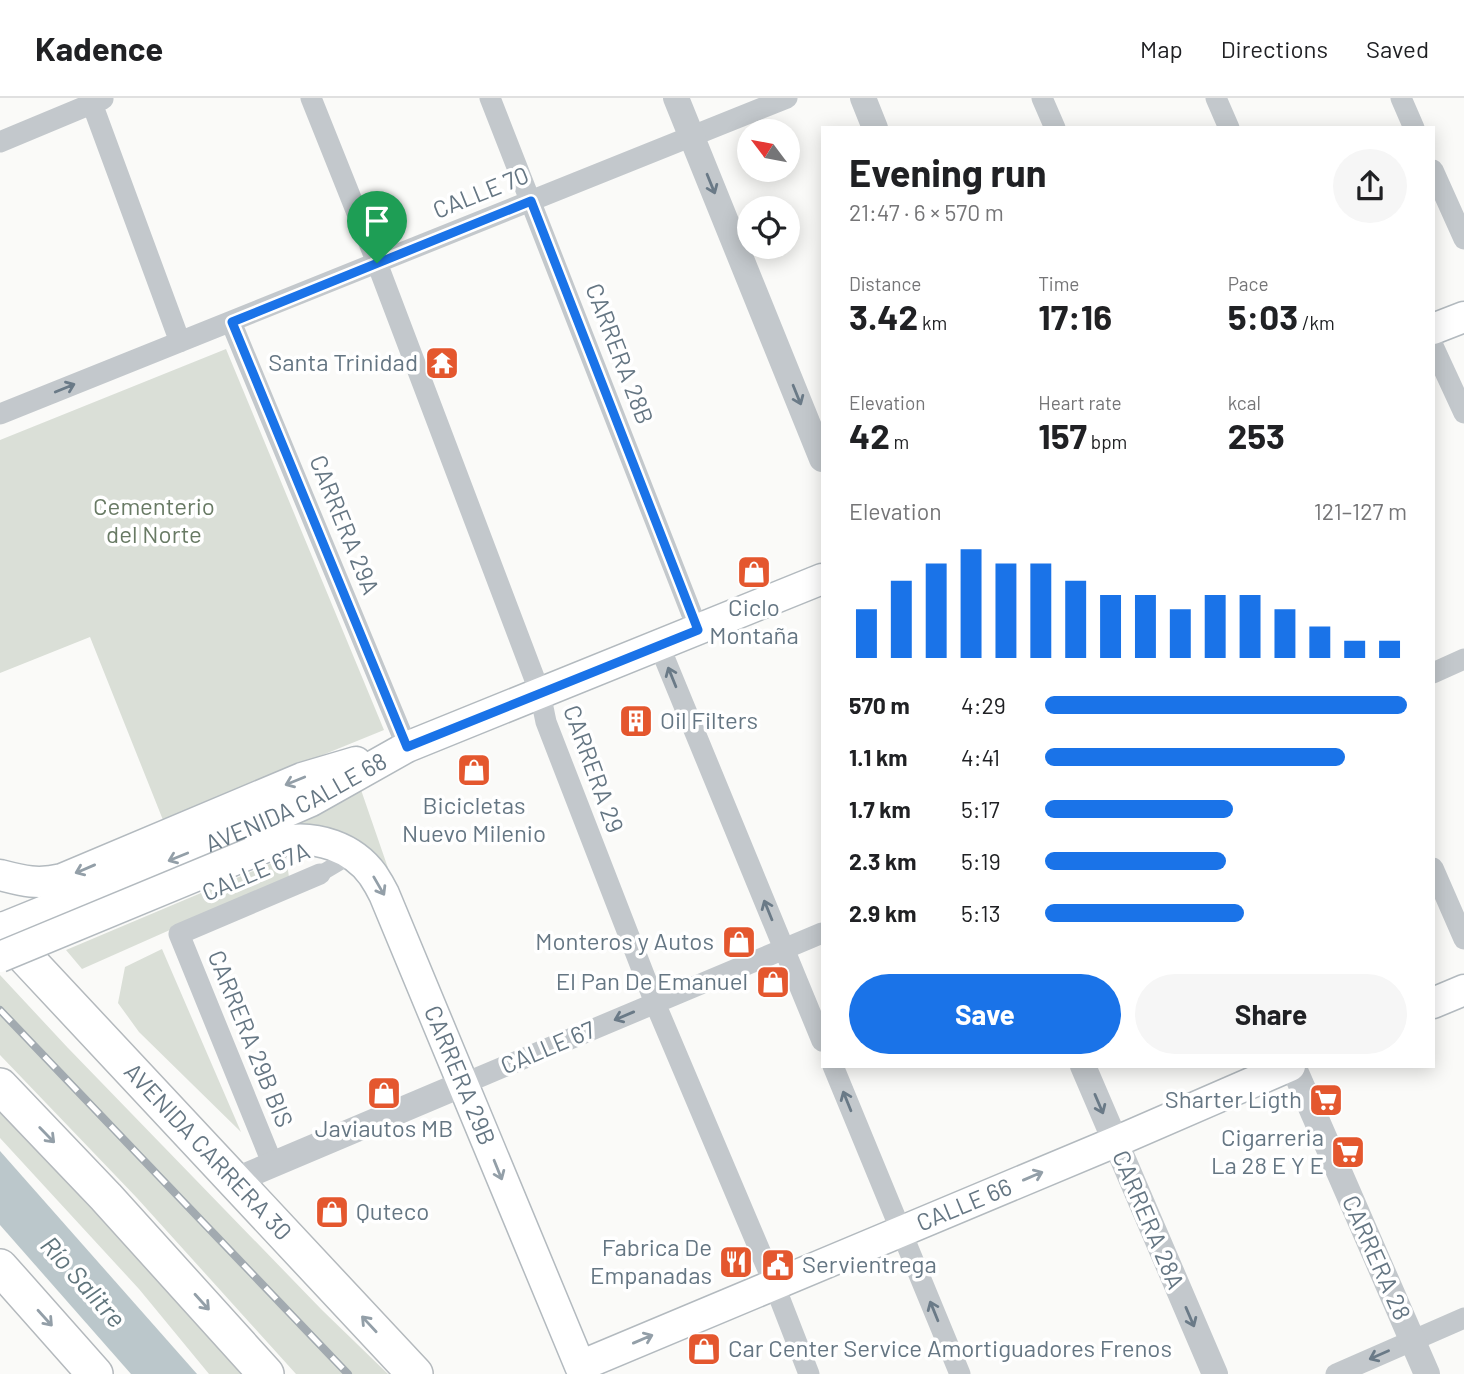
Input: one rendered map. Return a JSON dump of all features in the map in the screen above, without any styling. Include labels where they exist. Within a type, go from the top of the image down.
[{"type":"highway","name":"AVENIDA CARRERA 30","points":[[0,930],[415,1374]]},
{"type":"highway","points":[[0,1086],[106,1197],[266,1374]]},
{"type":"highway","points":[[0,1267],[95,1374]]},
{"type":"main road","points":[[1435,328],[1464,317]]},
{"type":"main road","name":"AVENIDA CALLE 68","points":[[0,957],[246,842],[311,800],[407,747],[821,579]]},
{"type":"main road","points":[[0,875],[28,882],[47,883],[62,879],[302,778],[407,747]]},
{"type":"main road","name":"CARRERA 29B","points":[[280,842],[299,839],[320,841],[340,848],[372,873],[384,894],[463,1084],[574,1371]]},
{"type":"main road","name":"AVENIDA CALLE 68","points":[[0,930],[246,842],[280,842]]},
{"type":"main road","points":[[1435,1002],[1464,990]]},
{"type":"main road","name":"CALLE 66","points":[[574,1371],[1286,1068]]},
{"type":"street","name":"CARRERA 29","points":[[311,98],[377,263],[540,693],[546,722],[655,1003],[810,1374]]},
{"type":"street","name":"CARRERA 28B","points":[[490,98],[698,630]]},
{"type":"street","points":[[676,98],[821,457]]},
{"type":"street","name":"CALLE 70","points":[[1,412],[232,322],[786,98]]},
{"type":"street","points":[[863,98],[874,126]]},
{"type":"street","points":[[1042,98],[1054,126]]},
{"type":"street","points":[[1216,98],[1228,126]]},
{"type":"street","points":[[1401,98],[1414,126]]},
{"type":"street","points":[[0,142],[95,100],[180,342]]},
{"type":"street","points":[[1435,174],[1464,239]]},
{"type":"street","name":"CARRERA 29A","points":[[232,322],[407,747]]},
{"type":"street","points":[[1435,350],[1464,413]]},
{"type":"street","points":[[659,645],[821,1039]]},
{"type":"street","points":[[1435,672],[1464,659]]},
{"type":"street","name":"CALLE 67A","points":[[178,934],[320,874],[352,855]]},
{"type":"street","points":[[1435,873],[1464,939]]},
{"type":"street","name":"CALLE 67","points":[[236,1180],[821,933]]},
{"type":"street","name":"CARRERA 29B BIS","points":[[178,934],[273,1165]]},
{"type":"street","points":[[834,1068],[960,1374]]},
{"type":"street","name":"CARRERA 28A","points":[[1084,1068],[1215,1374]]},
{"type":"street","name":"CARRERA 28","points":[[1292,1068],[1427,1374]]},
{"type":"street","points":[[1336,1374],[1464,1318]]},
{"type":"green space","name":"Cementerio del Norte","points":[[226,349],[384,730],[163,820],[90,637],[0,673],[0,440]]},
{"type":"green space","points":[[360,787],[388,868],[354,839],[334,829],[311,825],[283,829]]},
{"type":"green space","points":[[286,857],[289,877],[82,969],[66,950]]},
{"type":"green space","points":[[162,949],[241,1132],[139,1032],[118,1003],[125,967]]},
{"type":"green space","points":[[0,975],[322,1310],[388,1374],[296,1374],[137,1198],[0,1055]]},
{"type":"green space","points":[[0,1106],[246,1374],[209,1374],[139,1289],[0,1138]]},
{"type":"water","name":"Río Salitre","points":[[0,1151],[197,1374],[131,1374],[0,1225]]},
{"type":"railway","points":[[0,1010],[348,1374]]},
{"type":"place","name":"Santa Trinidad","points":[[442,363]]},
{"type":"place","name":"Ciclo Montaña","points":[[754,572]]},
{"type":"place","name":"Oil Filters","points":[[636,721]]},
{"type":"place","name":"Bicicletas Nuevo Milenio","points":[[474,770]]},
{"type":"place","name":"Monteros y Autos","points":[[739,942]]},
{"type":"place","name":"El Pan De Emanuel","points":[[773,982]]},
{"type":"place","name":"Javiautos MB","points":[[384,1093]]},
{"type":"place","name":"Sharter Ligth","points":[[1326,1100]]},
{"type":"place","name":"Cigarreria La 28 E Y E","points":[[1348,1152]]},
{"type":"place","name":"Quteco","points":[[332,1212]]},
{"type":"place","name":"Fabrica De Empanadas","points":[[736,1262]]},
{"type":"place","name":"Servientrega","points":[[778,1265]]},
{"type":"place","name":"Car Center Service Amortiguadores Frenos","points":[[704,1349]]},
{"type":"route","points":[[531,201],[698,630],[407,747],[232,322],[377,263],[531,201]]}]
